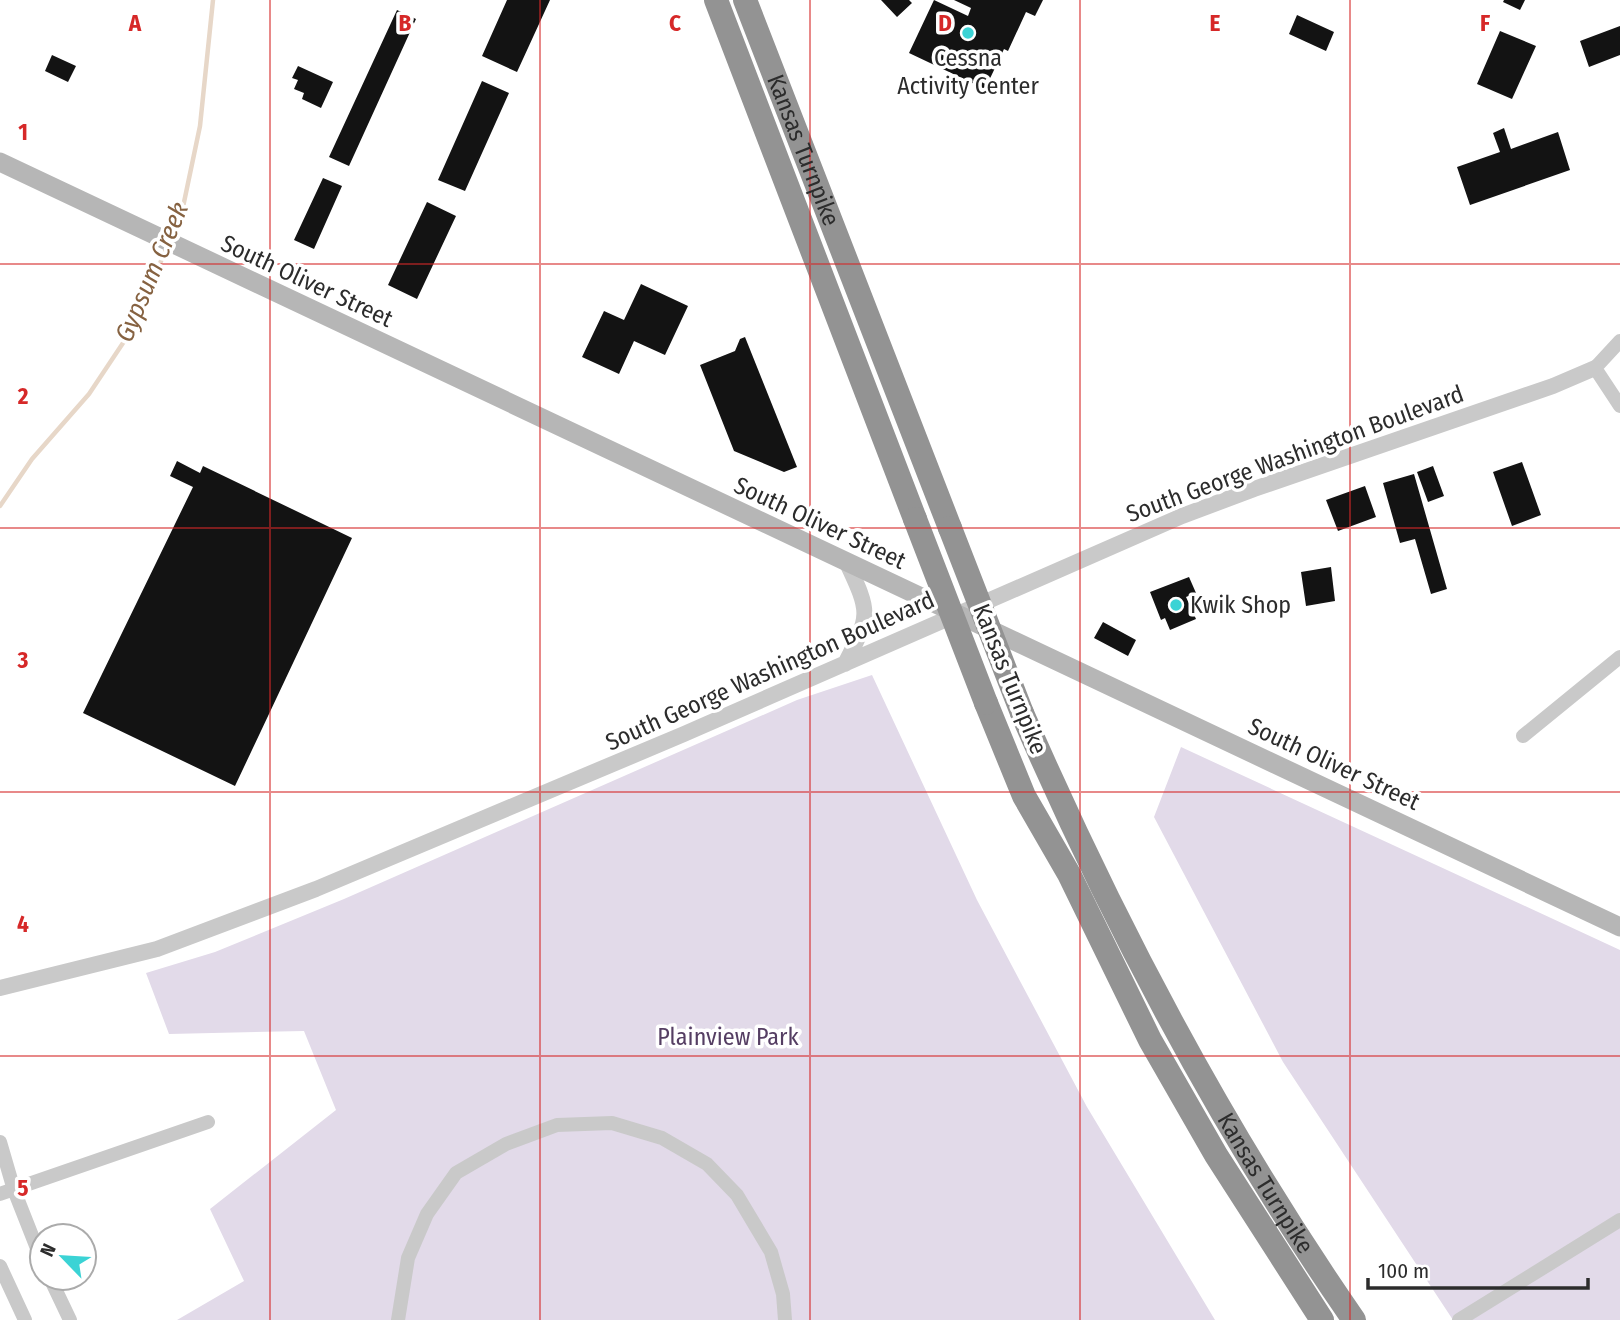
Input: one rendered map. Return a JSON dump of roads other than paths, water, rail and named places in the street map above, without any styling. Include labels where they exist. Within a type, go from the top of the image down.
[{"type":"highway","name":"Kansas Turnpike","points":[[716,0],[1024,796],[1069,874],[1150,1040],[1216,1155],[1322,1320]]},
{"type":"highway","name":"Kansas Turnpike","points":[[745,0],[1022,713],[1062,802],[1137,957],[1186,1050],[1256,1170],[1354,1320]]},
{"type":"main road","name":"South Oliver Street","points":[[0,162],[1620,927]]},
{"type":"street","points":[[1595,368],[1620,341]]},
{"type":"street","points":[[1595,368],[1620,359]]},
{"type":"street","points":[[1595,368],[1620,406]]},
{"type":"street","name":"South George Washington Boulevard","points":[[0,988],[157,949],[316,889],[1206,507],[1553,386],[1595,368]]},
{"type":"street","points":[[845,664],[863,629],[865,608],[847,563]]},
{"type":"street","points":[[1523,736],[1620,657]]},
{"type":"street","points":[[7,1192],[208,1122]]},
{"type":"street","points":[[398,1320],[408,1258],[427,1214],[456,1173],[506,1144],[557,1125],[612,1123],[662,1138],[707,1164],[737,1195],[771,1252],[783,1294],[785,1320]]},
{"type":"street","points":[[0,1142],[7,1192],[28,1233]]},
{"type":"street","points":[[1459,1320],[1620,1220]]},
{"type":"street","points":[[0,1266],[25,1320]]},
{"type":"street","points":[[57,1292],[70,1320]]},
{"type":"waterway","name":"Gypsum Creek","points":[[171,236],[183,207],[200,126],[213,0]]},
{"type":"waterway","name":"Gypsum Creek","points":[[0,506],[32,459],[89,394],[131,331],[167,247]]},
{"type":"place","name":"Cessna Activity Center","points":[[968,33]]},
{"type":"place","name":"Kwik Shop","points":[[1176,605]]},
{"type":"park label","name":"Plainview Park","points":[[728,1037]]}]
